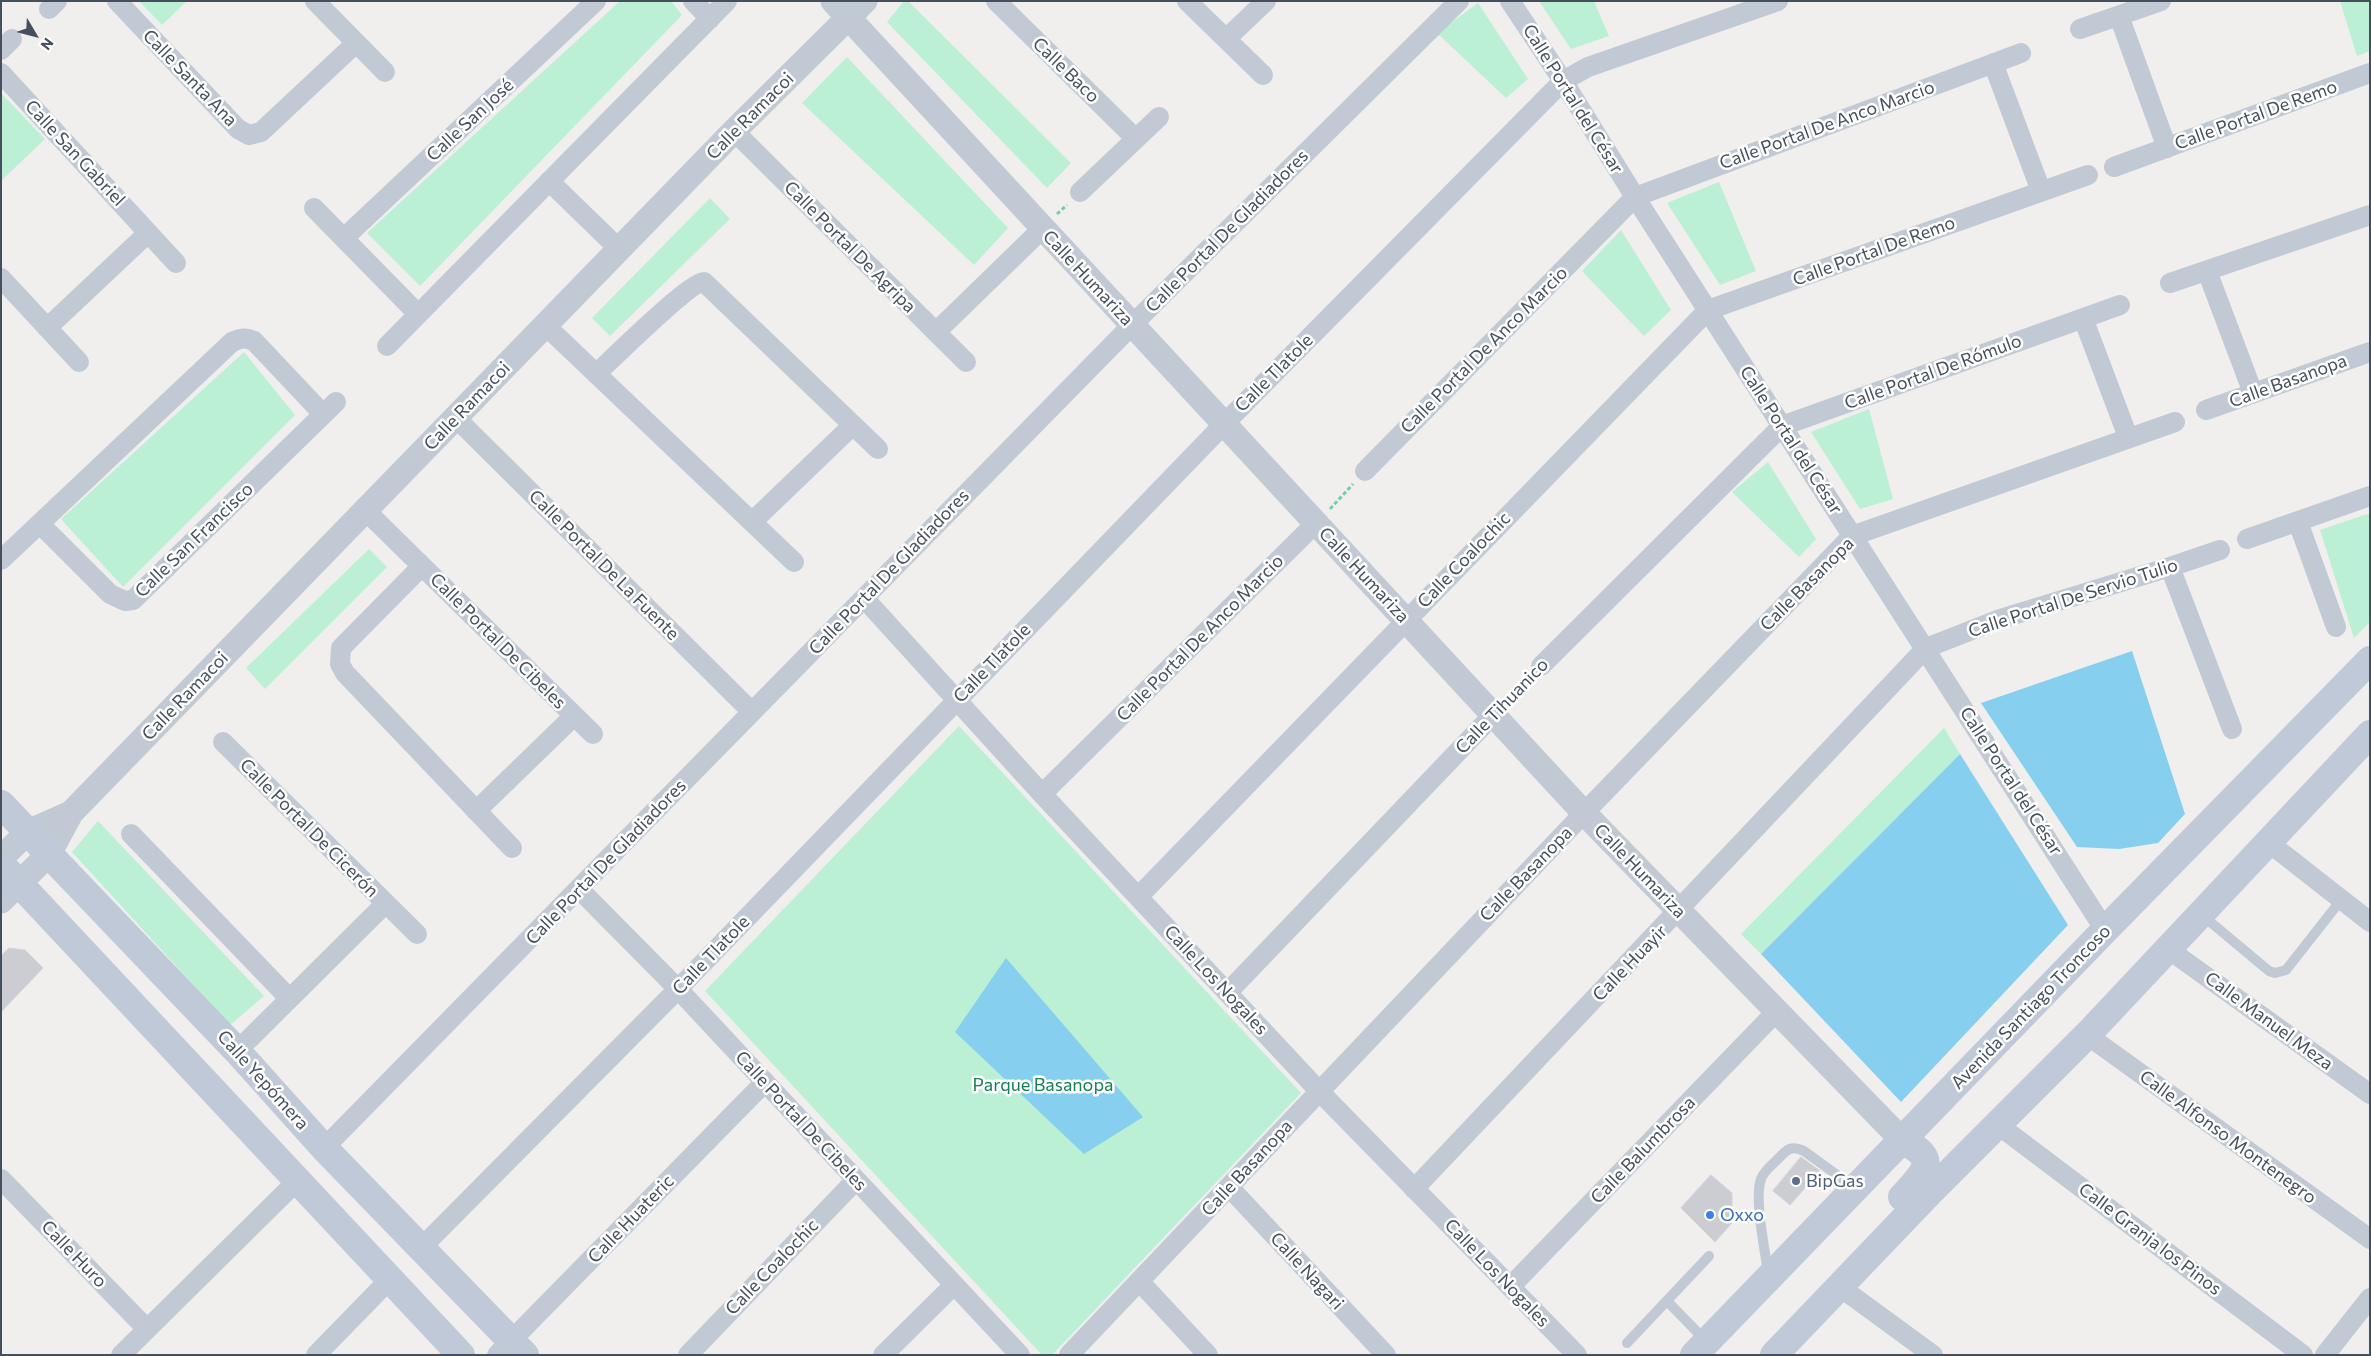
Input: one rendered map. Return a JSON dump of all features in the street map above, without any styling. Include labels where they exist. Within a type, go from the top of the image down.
[{"type":"main road","name":"Avenida Santiago Troncoso","points":[[1701,1348],[2370,660]]},
{"type":"main road","points":[[1774,1355],[1997,1124],[2087,1035],[2268,842],[2365,746]]},
{"type":"main road","name":"Calle Yepómera","points":[[1,804],[237,1050],[324,1148],[422,1247],[511,1350]]},
{"type":"main road","points":[[10,873],[391,1278],[460,1355]]},
{"type":"main road","points":[[1810,1318],[1811,1307],[1818,1295],[1924,1172],[1925,1157],[1916,1147],[1903,1141]]},
{"type":"street","name":"Calle Santa Ana","points":[[117,1],[238,128],[249,135],[261,132],[356,43]]},
{"type":"street","points":[[316,1],[385,72]]},
{"type":"street","name":"Calle San José","points":[[344,238],[596,1]]},
{"type":"street","points":[[693,1],[710,18]]},
{"type":"street","points":[[387,346],[727,1]]},
{"type":"street","name":"Calle Baco","points":[[996,1],[1136,138]]},
{"type":"street","points":[[1187,1],[1263,75]]},
{"type":"street","points":[[1226,39],[1266,1]]},
{"type":"street","name":"Calle Portal De Gladiadores","points":[[324,1148],[1132,325],[1459,1]]},
{"type":"street","name":"Calle Portal del César","points":[[1510,1],[2106,930]]},
{"type":"street","name":"Calle Tlatole","points":[[422,1247],[678,990],[1224,424],[1563,81],[1588,67],[1778,1]]},
{"type":"street","points":[[2080,29],[2161,1]]},
{"type":"street","name":"Calle Humariza","points":[[849,7],[1042,229],[1584,813],[1903,1141]]},
{"type":"street","name":"Calle Ramacoi","points":[[1,901],[10,873],[49,854],[71,813],[546,326],[734,131],[849,7]]},
{"type":"street","points":[[2119,16],[2166,148]]},
{"type":"street","name":"Calle Portal De Anco Marcio","points":[[1365,471],[1635,197],[2021,53]]},
{"type":"street","points":[[1994,63],[2041,191]]},
{"type":"street","name":"Calle Portal De Remo","points":[[2114,167],[2370,72]]},
{"type":"street","name":"Calle San Gabriel","points":[[1,73],[176,263]]},
{"type":"street","points":[[1080,192],[1159,117]]},
{"type":"street","name":"Calle Portal De Agripa","points":[[734,131],[966,362]]},
{"type":"street","name":"Calle Portal De Remo","points":[[1708,310],[2088,175]]},
{"type":"street","points":[[549,181],[619,249]]},
{"type":"street","points":[[314,208],[418,314]]},
{"type":"street","points":[[2170,283],[2370,215]]},
{"type":"street","points":[[936,332],[1042,229]]},
{"type":"street","points":[[47,328],[148,233]]},
{"type":"street","points":[[2207,270],[2253,393]]},
{"type":"street","points":[[1,278],[79,362]]},
{"type":"street","points":[[596,374],[683,294],[699,282],[704,282],[878,449]]},
{"type":"street","name":"Calle Portal De Rómulo","points":[[1782,426],[2120,305]]},
{"type":"street","name":"Calle Coalochic","points":[[1138,897],[1708,310]]},
{"type":"street","points":[[2083,318],[2128,437]]},
{"type":"street","points":[[546,326],[794,562]]},
{"type":"street","name":"Calle San Francisco","points":[[1,560],[232,342],[239,338],[246,337],[254,341],[330,408],[133,600],[125,601],[110,594],[40,524]]},
{"type":"street","name":"Calle Basanopa","points":[[2206,410],[2370,352]]},
{"type":"street","name":"Calle Portal De La Fuente","points":[[456,418],[752,712]]},
{"type":"street","name":"Calle Basanopa","points":[[1069,1355],[1584,813],[1852,536],[2175,422]]},
{"type":"street","points":[[752,522],[853,425]]},
{"type":"street","name":"Calle Tihuanico","points":[[1541,666],[1782,426]]},
{"type":"street","points":[[2246,539],[2370,496]]},
{"type":"street","name":"Calle Portal De Cibeles","points":[[366,511],[593,734]]},
{"type":"street","points":[[2298,522],[2336,627]]},
{"type":"street","name":"Calle Portal De Anco Marcio","points":[[1042,794],[1316,523]]},
{"type":"street","name":"Calle Portal De Servio Tulio","points":[[1926,648],[2000,619],[2220,550]]},
{"type":"street","name":"Calle Portal De Cibeles","points":[[422,566],[341,648],[340,664],[345,673],[512,848]]},
{"type":"street","points":[[2170,567],[2232,729]]},
{"type":"street","name":"Calle Los Nogales","points":[[864,598],[1042,794],[1319,1091],[1577,1355]]},
{"type":"street","name":"Calle Huayir","points":[[1414,1189],[1926,648]]},
{"type":"street","name":"Calle Tihuanico","points":[[1228,992],[1494,714]]},
{"type":"street","name":"Calle Portal De Cibeles","points":[[476,812],[574,716]]},
{"type":"street","name":"Calle Portal De Cicerón","points":[[223,742],[385,904],[237,1050]]},
{"type":"street","name":"Calle Ramacoi","points":[[1,858],[28,832],[71,813]]},
{"type":"street","points":[[131,834],[289,998]]},
{"type":"street","points":[[2268,842],[2370,922]]},
{"type":"street","name":"Calle Portal De Cibeles","points":[[579,889],[678,990],[1020,1355]]},
{"type":"street","points":[[385,904],[417,934]]},
{"type":"street","name":"Calle Manuel Meza","points":[[2168,949],[2370,1094]]},
{"type":"street","name":"Calle Balumbrosa","points":[[1510,1287],[1776,1012]]},
{"type":"street","name":"Calle Alfonso Montenegro","points":[[2087,1035],[2370,1239]]},
{"type":"street","name":"Calle Huateric","points":[[511,1350],[765,1082]]},
{"type":"street","name":"Calle Granja los Pinos","points":[[1997,1124],[2303,1355]]},
{"type":"street","name":"Calle Huro","points":[[1,1179],[147,1329]]},
{"type":"street","points":[[121,1355],[298,1180]]},
{"type":"street","name":"Calle Coalochic","points":[[688,1355],[856,1180]]},
{"type":"street","name":"Calle Nagari","points":[[1228,1187],[1386,1355]]},
{"type":"street","points":[[316,1355],[391,1278]]},
{"type":"street","points":[[1139,1281],[1208,1355]]},
{"type":"street","points":[[883,1355],[954,1285]]},
{"type":"street","points":[[1840,1287],[1933,1355]]},
{"type":"street","points":[[2324,1355],[2370,1298]]},
{"type":"lane","points":[[2201,914],[2269,971],[2280,973],[2286,970],[2341,900]]},
{"type":"lane","points":[[1769,1278],[1758,1193],[1761,1179],[1767,1170],[1789,1148],[1795,1147],[1804,1150],[1856,1189]]},
{"type":"lane","points":[[1627,1343],[1709,1256]]},
{"type":"lane","points":[[1667,1301],[1701,1348]]},
{"type":"path","points":[[1042,229],[1080,192]]},
{"type":"path","points":[[1316,523],[1365,471]]},
{"type":"path","name":"Calle Tihuanico","points":[[1494,714],[1541,666]]},
{"type":"green space","points":[[139,1],[187,1],[162,25]]},
{"type":"green space","points":[[620,1],[671,1],[682,15],[420,286],[367,233]]},
{"type":"green space","points":[[904,1],[908,1],[1071,163],[1047,188],[887,22]]},
{"type":"green space","points":[[1539,1],[1594,1],[1609,36],[1571,49]]},
{"type":"green space","points":[[2340,1],[2370,1],[2370,51],[2357,56]]},
{"type":"green space","points":[[1478,3],[1528,79],[1506,98],[1437,33]]},
{"type":"green space","points":[[847,57],[1008,228],[974,265],[802,103]]},
{"type":"green space","points":[[1,93],[45,139],[1,181]]},
{"type":"green space","points":[[1719,182],[1756,271],[1720,285],[1667,203]]},
{"type":"green space","points":[[710,198],[730,219],[610,336],[592,318]]},
{"type":"green space","points":[[1621,230],[1671,310],[1644,336],[1582,271]]},
{"type":"green space","points":[[244,352],[295,415],[123,587],[61,519]]},
{"type":"green space","points":[[1869,409],[1893,499],[1860,509],[1811,432]]},
{"type":"green space","points":[[1768,462],[1816,539],[1799,557],[1732,492]]},
{"type":"green space","points":[[2370,513],[2370,622],[2354,638],[2320,530]]},
{"type":"green space","points":[[369,549],[387,567],[265,689],[246,668]]},
{"type":"green space","name":"Parque Basanopa","points":[[959,726],[1301,1093],[1052,1355],[1042,1355],[705,991]]},
{"type":"green space","points":[[1944,728],[1960,754],[1761,954],[1741,934]]},
{"type":"green space","points":[[98,821],[264,996],[230,1025],[72,852]]},
{"type":"water","points":[[2132,651],[2185,814],[2158,843],[2119,849],[2077,847],[1981,703]]},
{"type":"water","points":[[1960,754],[2068,925],[1901,1102],[1761,954]]},
{"type":"water","points":[[1006,958],[1143,1117],[1084,1154],[955,1032]]},
{"type":"building","points":[[9,948],[25,950],[43,968],[1,1012],[1,956]]},
{"type":"building","name":"BipGas","points":[[1801,1157],[1820,1171],[1790,1205],[1773,1191]]},
{"type":"building","name":"Oxxo","points":[[1711,1175],[1732,1193],[1732,1223],[1715,1242],[1681,1208]]},
{"type":"place","name":"BipGas","points":[[1796,1181]]},
{"type":"place","name":"Oxxo","points":[[1710,1215]]}]
